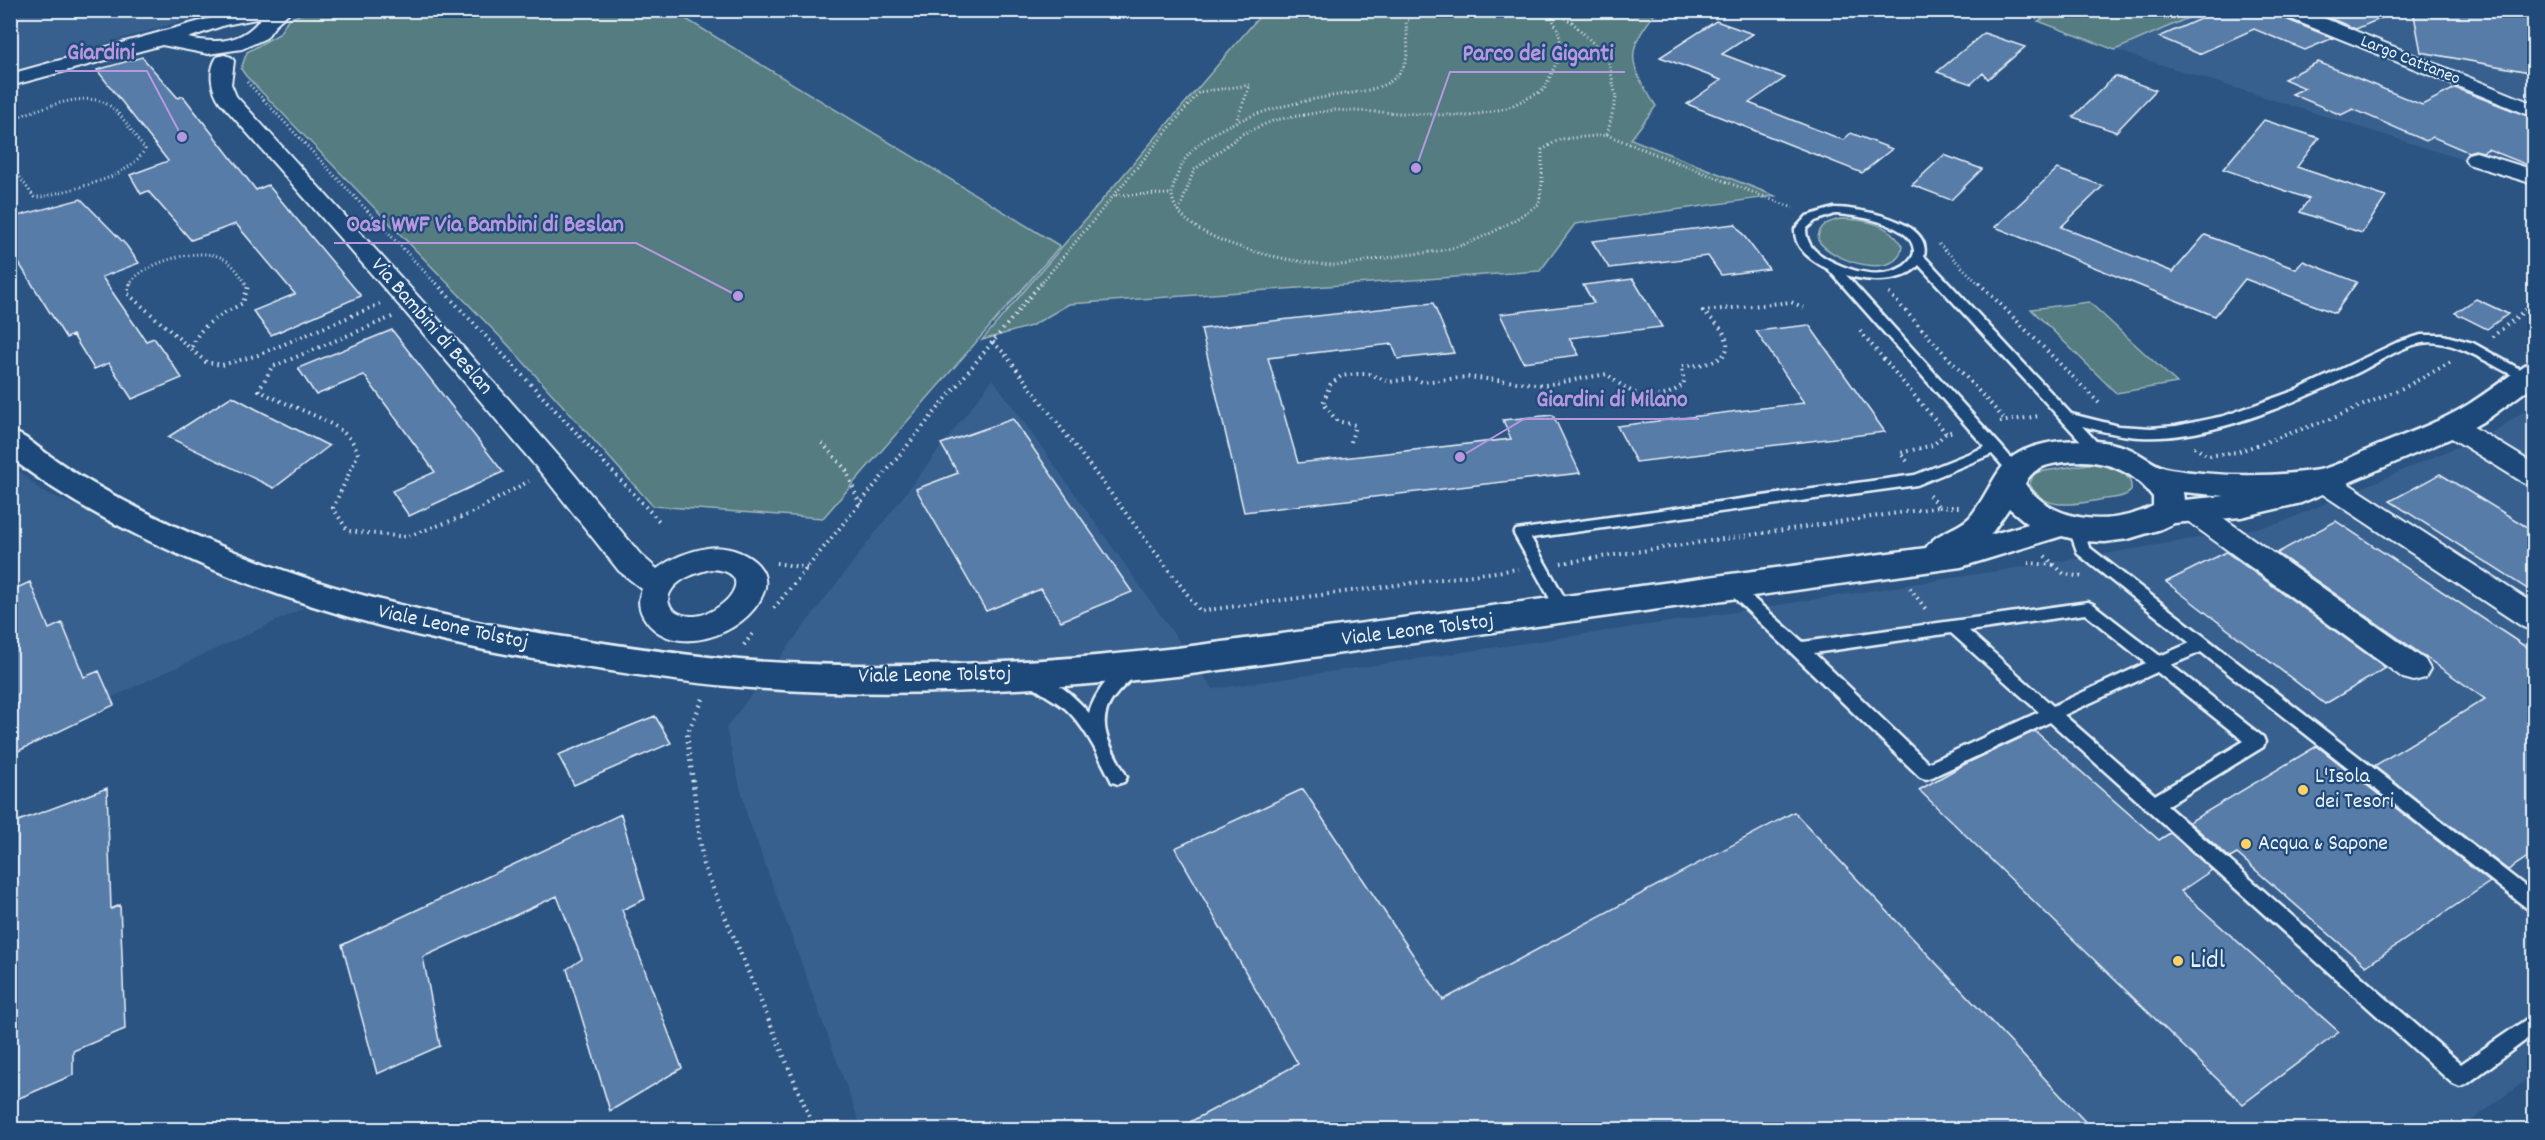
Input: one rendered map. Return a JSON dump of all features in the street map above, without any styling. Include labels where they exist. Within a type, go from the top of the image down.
[{"type":"street","points":[[209,35],[235,49],[283,10]]},
{"type":"street","name":"Largo Cattaneo","points":[[2286,10],[2535,111]]},
{"type":"street","points":[[10,80],[158,40],[182,41],[209,35],[239,16],[261,19],[266,22],[263,26]]},
{"type":"street","name":"Via Bambini di Beslan","points":[[209,35],[221,84],[227,98],[409,301],[553,468],[630,563],[658,586]]},
{"type":"street","points":[[2476,159],[2535,177]]},
{"type":"street","name":"Viale Leone Tolstoj","points":[[10,441],[58,477],[129,519],[220,560],[309,594],[413,622],[542,647],[722,672],[852,678],[1016,675],[1133,667],[1564,611],[1970,553],[2068,527],[2137,525],[2180,511],[2241,506],[2290,495],[2452,426],[2479,411],[2531,374]]},
{"type":"street","points":[[2452,426],[2535,476]]},
{"type":"street","name":"Viale Leone Tolstoj","points":[[1899,562],[1941,550],[1971,532],[1984,521],[2006,468],[2044,456],[2098,451],[2130,461],[2154,476],[2169,495],[2171,502],[2180,511]]},
{"type":"street","points":[[2006,468],[2015,497],[2025,508],[2068,527]]},
{"type":"street","name":"Viale Leone Tolstoj","points":[[2154,476],[2225,486],[2322,480]]},
{"type":"street","points":[[2322,480],[2535,619]]},
{"type":"street","points":[[2180,511],[2414,669]]},
{"type":"lane","points":[[1919,258],[1907,270],[1887,276],[1870,277],[1834,269],[1806,250],[1800,239],[1801,229],[1807,221],[1818,214],[1834,211],[1871,214],[1899,226],[1916,242],[1919,258],[2098,451]]},
{"type":"lane","points":[[1834,269],[2006,468]]},
{"type":"lane","points":[[2066,417],[2130,432],[2150,433],[2205,424],[2279,402],[2353,371],[2418,340],[2430,338],[2464,345],[2531,374]]},
{"type":"lane","points":[[1564,611],[1521,534],[2006,468]]},
{"type":"lane","points":[[2068,527],[2082,550],[2535,903]]},
{"type":"lane","points":[[1731,586],[1800,649],[1926,772],[2202,644]]},
{"type":"lane","points":[[1800,649],[2088,608],[2257,742],[2154,805]]},
{"type":"lane","points":[[1954,627],[2460,1077],[2535,1023]]},
{"type":"lane","points":[[1098,738],[1095,718],[1099,705],[1117,681],[1133,667]]},
{"type":"lane","points":[[1016,675],[1044,683],[1062,693],[1076,707],[1098,738],[1118,777]]},
{"type":"path","points":[[1421,10],[1406,22],[1409,54],[1400,72],[1382,86],[1257,114],[1221,129],[1187,157],[1172,194],[1179,212],[1203,233],[1267,256],[1335,266],[1458,247],[1509,225],[1539,204],[1542,188],[1539,160],[1542,150],[1560,139],[1607,135],[1793,208]]},
{"type":"path","points":[[1550,10],[1572,22],[1608,58],[1616,98],[1607,135]]},
{"type":"path","points":[[1179,212],[1194,170],[1242,134],[1275,120],[1333,110],[1469,116],[1508,108],[1544,90],[1562,50],[1558,30],[1550,10]]},
{"type":"path","points":[[246,81],[659,521]]},
{"type":"path","points":[[772,611],[1199,92],[1250,86],[1235,124]]},
{"type":"path","points":[[10,120],[50,107],[91,98],[105,103],[145,149],[143,156],[137,162],[115,173],[43,197],[34,197],[10,164]]},
{"type":"path","points":[[1115,195],[1172,194]]},
{"type":"path","points":[[1937,243],[2106,411]]},
{"type":"path","points":[[192,347],[194,334],[243,303],[247,296],[248,286],[231,264],[221,256],[210,253],[189,254],[146,270],[130,281],[127,292],[192,347],[206,362],[222,365],[258,355],[409,301]]},
{"type":"path","points":[[1884,288],[2006,421]]},
{"type":"path","points":[[409,301],[272,367],[259,390],[272,400],[333,425],[354,441],[358,454],[333,508],[348,531],[406,537],[470,514],[553,468]]},
{"type":"path","points":[[1351,442],[1354,425],[1337,421],[1323,403],[1330,385],[1341,376],[1369,374],[1390,382],[1413,378],[1422,382],[1467,377],[1545,385],[1607,374],[1625,390],[1640,396],[1658,398],[1673,394],[1684,384],[1682,366],[1704,366],[1722,358],[1727,348],[1725,336],[1703,311],[1791,302],[1807,309]]},
{"type":"path","points":[[993,342],[1005,354],[1200,610],[1539,566],[1939,507],[1917,480]]},
{"type":"path","points":[[822,443],[846,470],[860,505]]},
{"type":"path","points":[[757,628],[702,700],[687,734],[703,864],[815,1130]]},
{"type":"shaded area","points":[[11,11],[216,11],[11,71]]},
{"type":"shaded area","points":[[2204,11],[2534,11],[2534,182],[2115,50]]},
{"type":"shaded area","points":[[993,379],[1213,689],[1722,614],[2105,554],[2278,524],[2499,429],[2534,404],[2534,1074],[2459,1130],[862,1129],[747,815],[726,728]]},
{"type":"shaded area","points":[[10,463],[42,491],[304,608],[11,744]]},
{"type":"green space","points":[[309,11],[673,11],[1060,246],[823,518],[653,506],[510,347],[241,69],[247,52],[279,34],[288,19]]},
{"type":"green space","points":[[1264,11],[1657,11],[1639,37],[1634,58],[1640,79],[1656,106],[1631,139],[1775,196],[1575,224],[1540,271],[1069,304],[1031,326],[982,340]]},
{"type":"green space","points":[[2062,11],[2204,11],[2115,50],[2038,21]]},
{"type":"green space","points":[[1840,219],[1867,221],[1891,232],[1902,246],[1898,257],[1890,263],[1878,266],[1865,265],[1837,256],[1818,240],[1818,235],[1828,223]]},
{"type":"green space","points":[[2089,302],[2177,383],[2116,393],[2031,309]]},
{"type":"green space","points":[[2094,463],[2125,474],[2131,484],[2131,491],[2116,498],[2060,504],[2043,499],[2030,484],[2033,475],[2038,472]]},
{"type":"building","points":[[2211,10],[2275,10],[2278,16],[2333,38],[2305,50],[2254,29],[2199,54],[2159,37],[2214,13]]},
{"type":"building","points":[[2333,10],[2398,11],[2356,29],[2322,15]]},
{"type":"building","points":[[2413,10],[2535,10],[2535,73],[2421,52]]},
{"type":"building","points":[[1716,21],[1753,34],[1722,54],[1785,78],[1749,103],[1843,140],[1851,133],[1892,149],[1862,173],[1687,104],[1721,80],[1660,57]]},
{"type":"building","points":[[1984,33],[2025,47],[1988,79],[1983,73],[1971,84],[1937,72]]},
{"type":"building","points":[[142,57],[178,98],[183,96],[256,190],[268,185],[361,296],[271,335],[253,311],[295,294],[236,224],[191,240],[148,191],[141,194],[130,175],[168,161],[97,70]]},
{"type":"building","points":[[2318,62],[2422,105],[2455,88],[2535,119],[2535,168],[2488,149],[2483,152],[2475,150],[2468,152],[2433,137],[2426,141],[2353,109],[2341,115],[2292,94],[2305,88],[2284,79]]},
{"type":"building","points":[[2115,76],[2156,90],[2116,132],[2073,117]]},
{"type":"building","points":[[2264,120],[2319,138],[2297,167],[2386,197],[2362,233],[2300,212],[2309,199],[2223,169]]},
{"type":"building","points":[[1944,155],[1982,169],[1951,200],[1912,185]]},
{"type":"building","points":[[2057,169],[2103,186],[2061,227],[2173,272],[2205,235],[2296,269],[2303,261],[2357,282],[2335,313],[2245,279],[2215,316],[1995,227]]},
{"type":"building","points":[[81,199],[126,245],[139,263],[102,277],[146,341],[154,338],[182,378],[132,399],[109,363],[94,369],[73,335],[66,338],[10,249],[10,218]]},
{"type":"building","points":[[1735,224],[1769,269],[1721,275],[1708,256],[1609,268],[1592,241]]},
{"type":"building","points":[[1633,279],[1662,327],[1569,338],[1579,355],[1523,362],[1500,314],[1594,303],[1583,285]]},
{"type":"building","points":[[2476,299],[2508,314],[2487,329],[2455,313]]},
{"type":"building","points":[[1433,303],[1454,353],[1398,359],[1392,344],[1268,358],[1298,463],[1511,439],[1503,420],[1553,415],[1580,473],[1244,512],[1201,329]]},
{"type":"building","points":[[1809,325],[1885,432],[1636,462],[1617,426],[1804,403],[1756,331]]},
{"type":"building","points":[[392,330],[503,472],[409,516],[392,491],[435,472],[364,375],[316,395],[298,368]]},
{"type":"building","points":[[232,396],[329,446],[274,488],[168,437]]},
{"type":"building","points":[[1013,419],[1132,592],[1061,621],[1041,589],[986,611],[916,489],[958,473],[941,444]]},
{"type":"building","points":[[2440,474],[2535,532],[2535,594],[2390,501]]},
{"type":"building","points":[[2336,521],[2535,653],[2535,852],[2508,870],[2374,766],[2485,699],[2277,553]]},
{"type":"building","points":[[2226,552],[2386,668],[2325,704],[2166,582]]},
{"type":"building","points":[[30,582],[49,629],[62,623],[84,677],[99,671],[114,705],[10,755],[10,591]]},
{"type":"building","points":[[655,716],[671,743],[574,785],[558,755]]},
{"type":"building","name":"Lidl","points":[[2035,731],[2159,840],[2170,833],[2212,870],[2181,891],[2339,1032],[2243,1104],[1919,790],[1963,765]]},
{"type":"building","points":[[2317,746],[2490,882],[2366,966],[2237,854],[2230,858],[2189,822]]},
{"type":"building","points":[[107,788],[111,909],[120,905],[125,1029],[73,1051],[73,1075],[10,1102],[10,824]]},
{"type":"building","points":[[1303,789],[1443,1000],[1794,812],[2093,1130],[1175,1130],[1298,1064],[1175,848]]},
{"type":"building","points":[[621,814],[645,899],[622,910],[682,1068],[610,1111],[567,969],[582,959],[557,896],[423,957],[440,1046],[377,1074],[342,945]]},
{"type":"place","name":"Giardini","points":[[182,137]]},
{"type":"place","name":"Parco dei Giganti","points":[[1416,168]]},
{"type":"place","name":"Oasi WWF Via Bambini di Beslan","points":[[738,296]]},
{"type":"place","name":"Giardini di Milano","points":[[1460,457]]},
{"type":"place","name":"L'Isola dei Tesori","points":[[2303,790]]},
{"type":"place","name":"Acqua & Sapone","points":[[2246,844]]},
{"type":"place","name":"Lidl","points":[[2178,961]]}]
